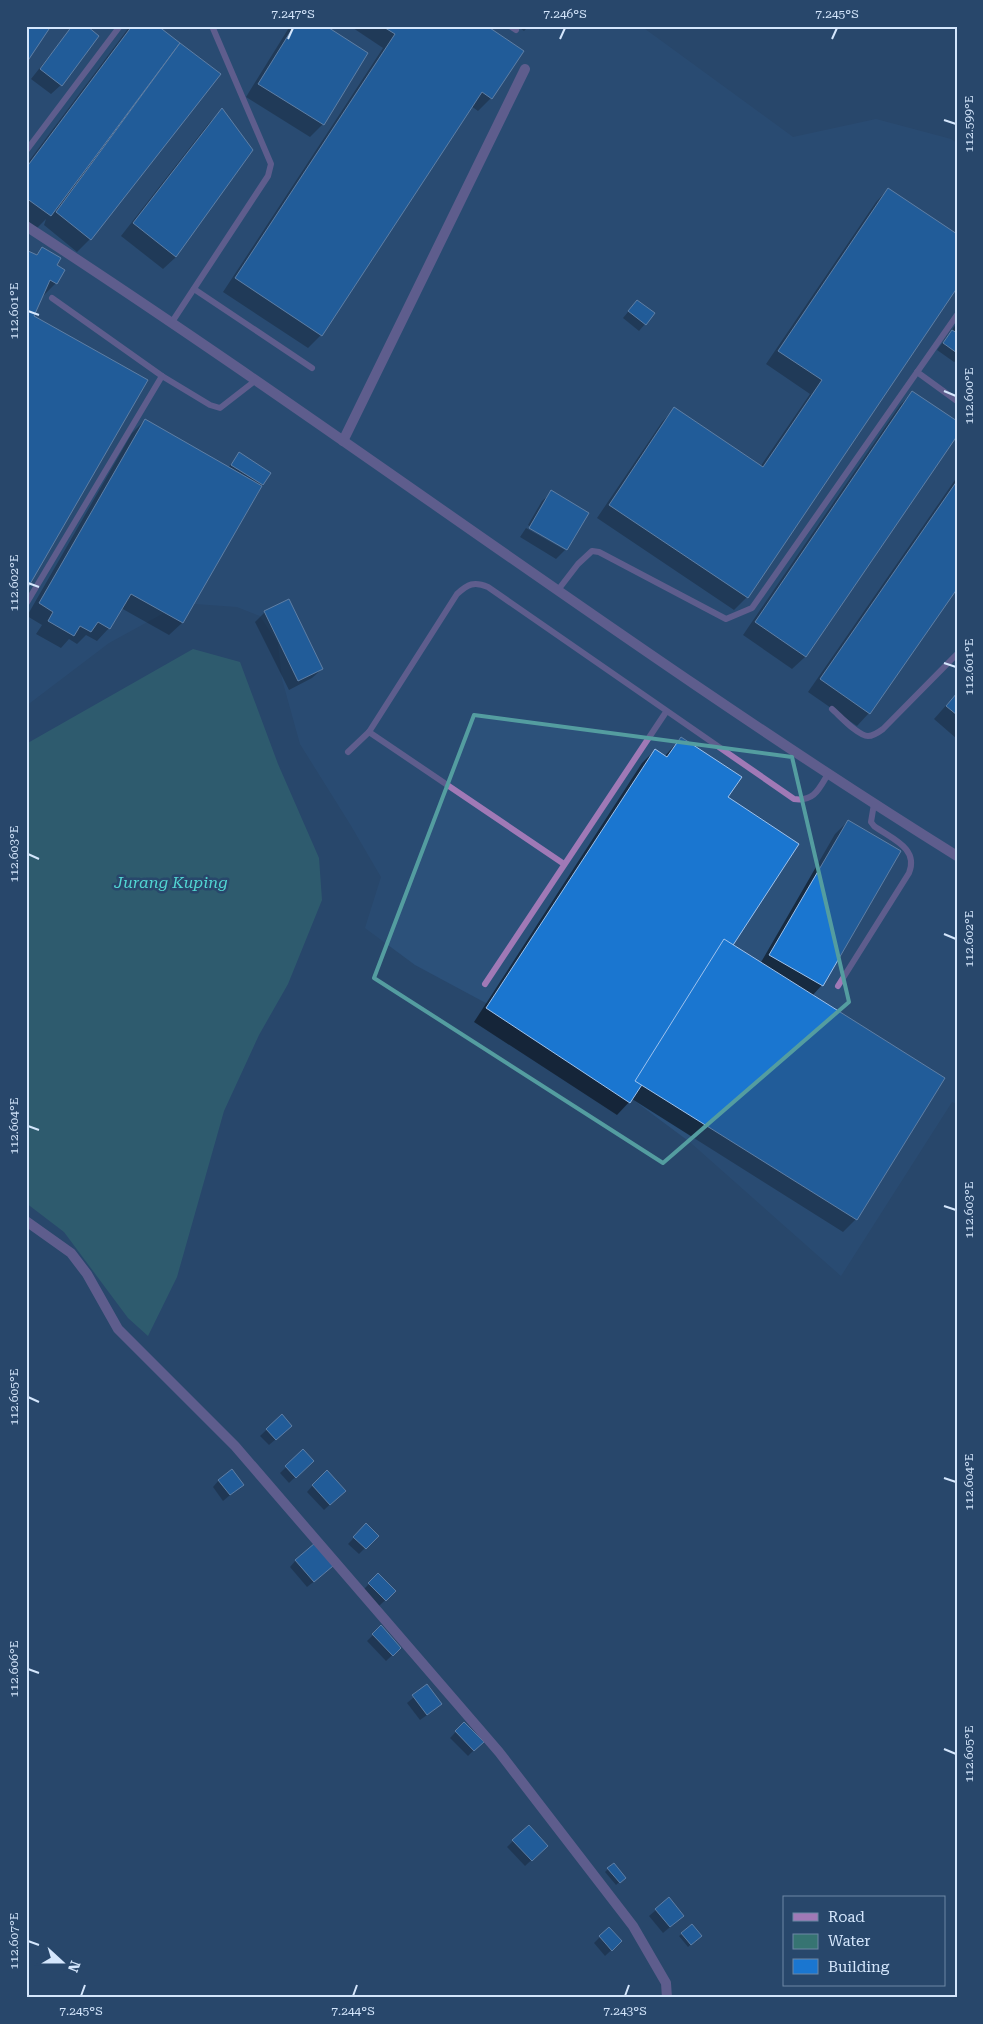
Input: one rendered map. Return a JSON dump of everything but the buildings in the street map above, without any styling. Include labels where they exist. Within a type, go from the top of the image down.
[{"type":"street","points":[[343,441],[525,69]]},
{"type":"street","points":[[26,226],[172,322],[667,667],[874,804],[957,856]]},
{"type":"street","points":[[26,1221],[71,1253],[87,1274],[118,1330],[235,1446],[499,1752],[633,1926],[666,1983],[667,1998]]},
{"type":"lane","points":[[26,151],[120,26]]},
{"type":"lane","points":[[172,322],[271,169],[271,164],[212,26]]},
{"type":"lane","points":[[194,289],[312,368]]},
{"type":"lane","points":[[52,298],[162,376],[210,405],[220,408],[256,380]]},
{"type":"lane","points":[[558,590],[578,564],[592,551],[599,552],[726,619],[752,608],[957,315]]},
{"type":"lane","points":[[917,372],[957,401]]},
{"type":"lane","points":[[26,604],[162,376]]},
{"type":"lane","points":[[348,752],[369,732],[457,594],[467,585],[478,583],[488,587],[794,799],[803,800],[816,793],[828,774]]},
{"type":"lane","points":[[832,709],[860,734],[868,736],[875,734],[883,729],[957,654]]},
{"type":"lane","points":[[485,984],[666,712]]},
{"type":"lane","points":[[369,732],[564,864]]},
{"type":"lane","points":[[838,986],[908,873],[912,863],[909,851],[871,822],[874,804]]},
{"type":"highlighted area","points":[[474,715],[792,757],[849,1002],[663,1163],[374,978]]},
{"type":"shaded area","points":[[26,26],[641,26],[793,137],[876,119],[951,139],[957,143],[957,1104],[952,1102],[841,1276],[691,1143],[549,1037],[415,965],[365,928],[381,877],[300,744],[282,679],[278,643],[260,616],[237,607],[182,603],[109,643],[26,706]]},
{"type":"water","name":"Jurang Kuping","points":[[193,649],[240,662],[278,764],[319,858],[322,900],[288,984],[259,1035],[224,1111],[177,1277],[148,1336],[128,1318],[64,1232],[26,1203],[26,744]]}]
